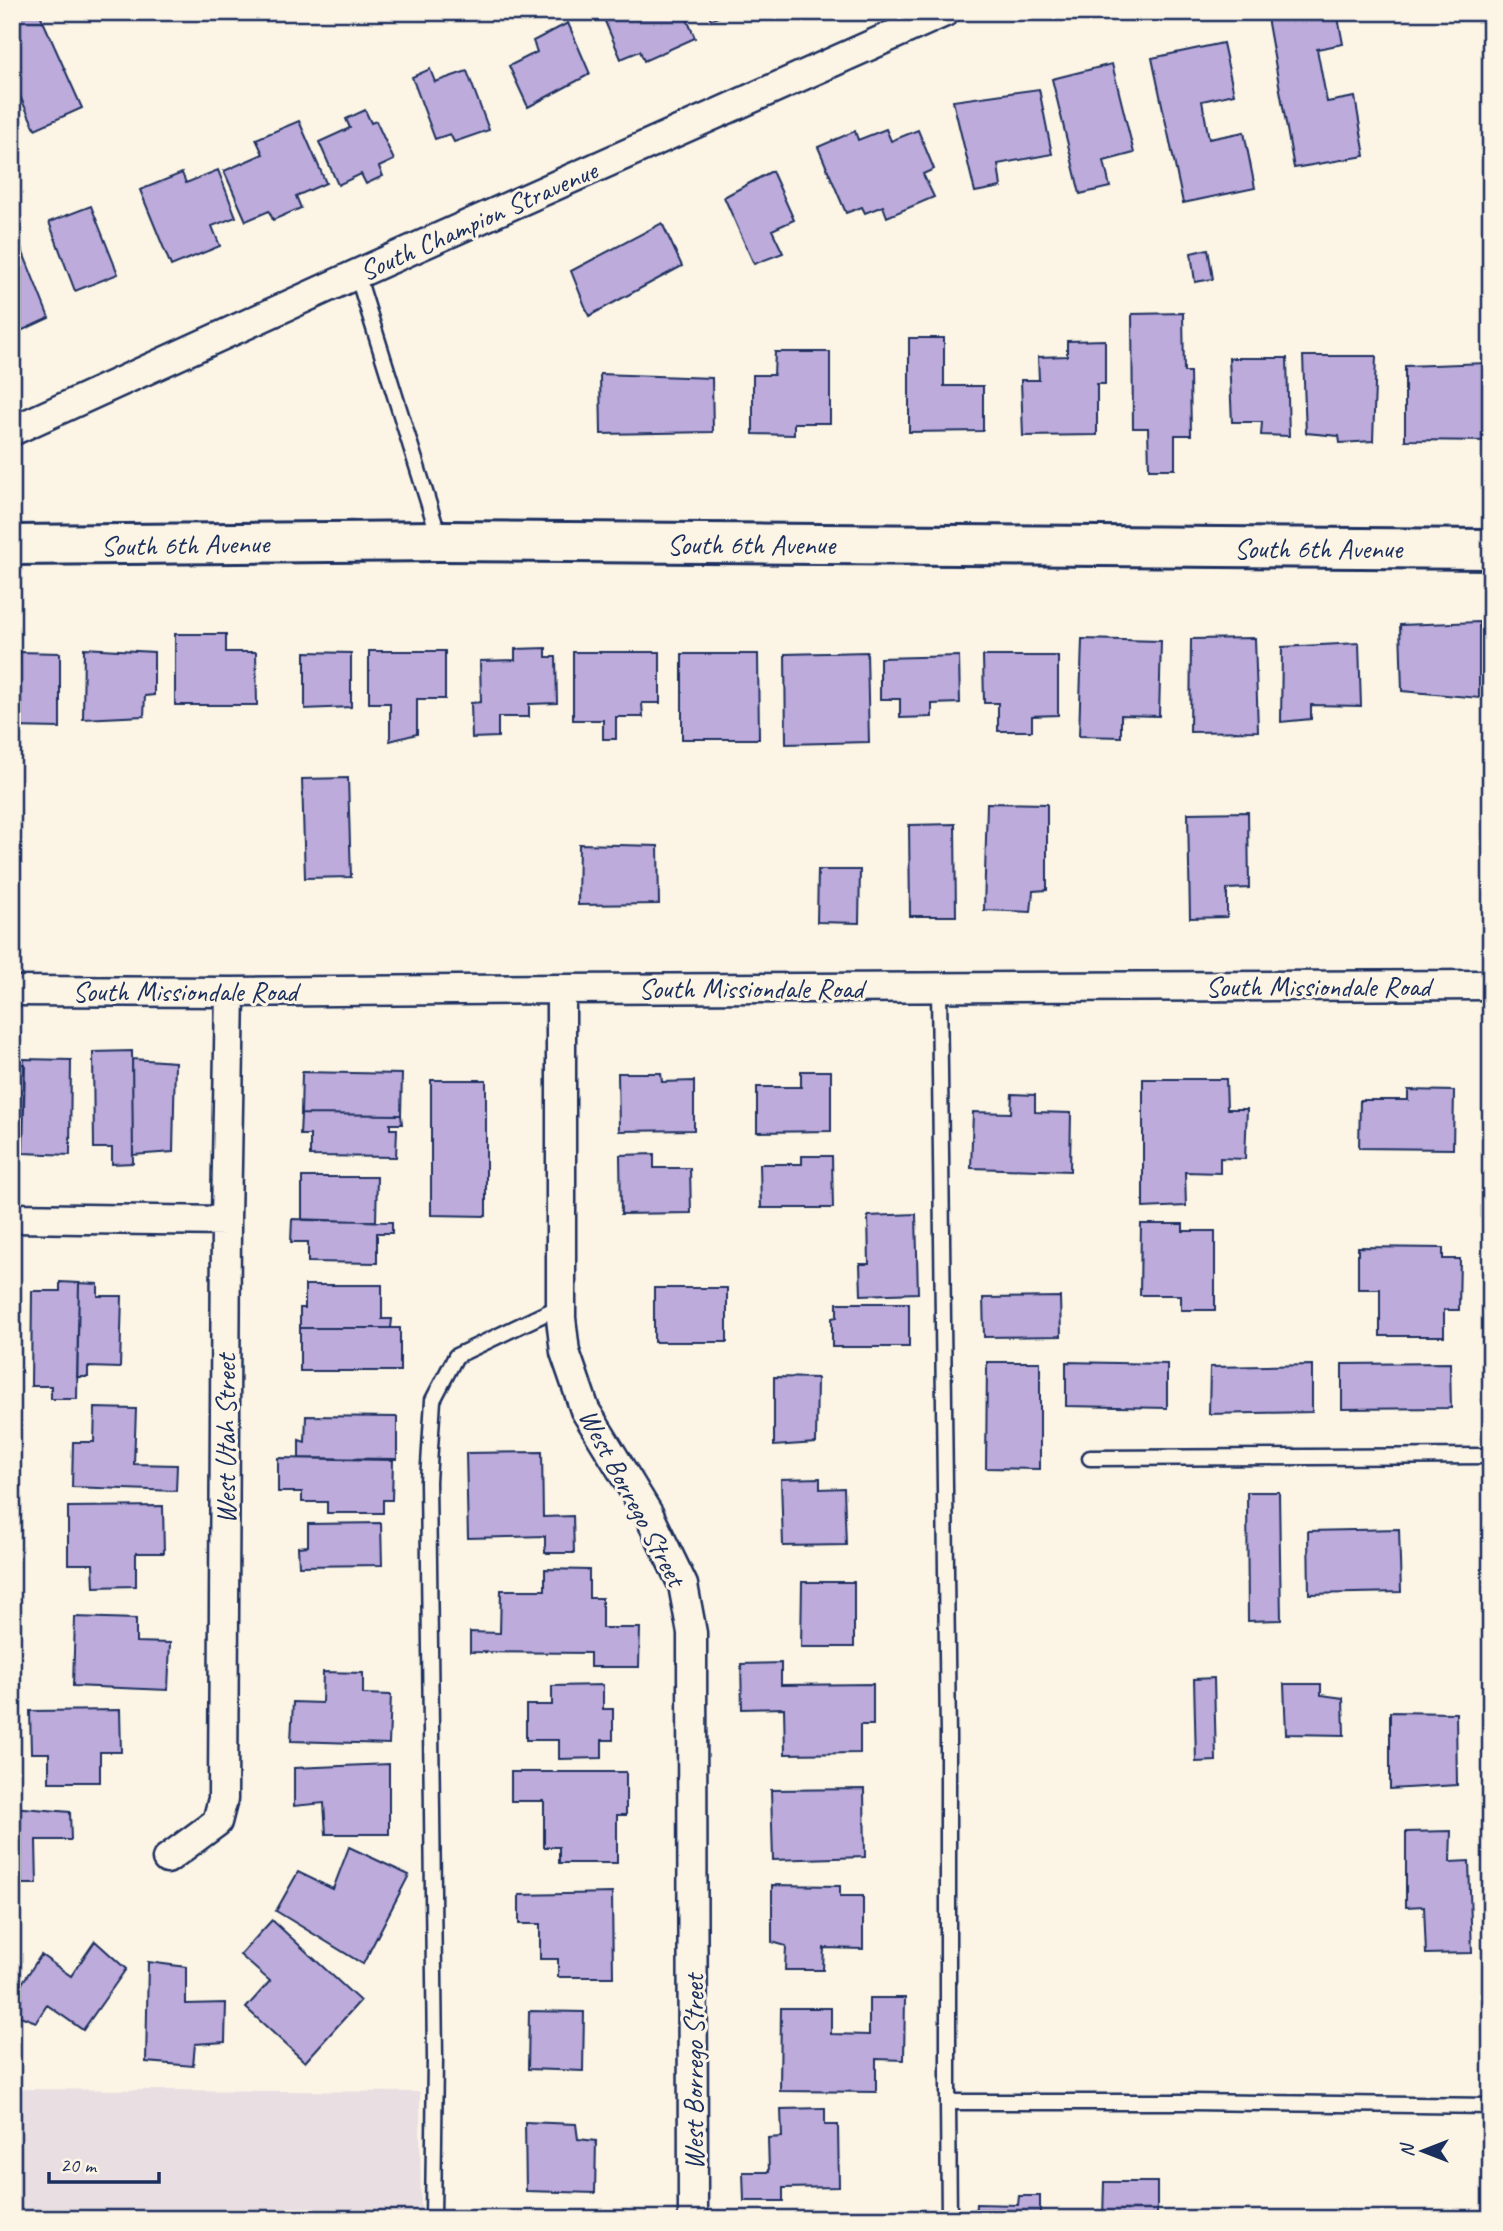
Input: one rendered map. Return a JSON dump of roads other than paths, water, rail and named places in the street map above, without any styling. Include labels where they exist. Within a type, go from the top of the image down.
[{"type":"street","name":"South Champion Stravenue","points":[[12,431],[945,12]]},
{"type":"street","name":"South 6th Avenue","points":[[12,545],[441,541],[1491,549]]},
{"type":"street","name":"South Missiondale Road","points":[[12,990],[230,992],[1491,985]]},
{"type":"street","name":"West Borrego Street","points":[[561,989],[561,1306],[565,1352],[585,1410],[649,1515],[684,1585],[692,1633],[693,2219]]},
{"type":"street","name":"West Utah Street","points":[[167,1859],[217,1822],[223,1799],[230,992]]},
{"type":"street","points":[[12,1218],[226,1221]]},
{"type":"lane","points":[[357,274],[441,541]]},
{"type":"lane","points":[[939,988],[948,1737],[949,2219]]},
{"type":"lane","points":[[433,2219],[434,2031],[428,1481],[433,1400],[456,1356],[561,1306]]},
{"type":"lane","points":[[1090,1458],[1491,1456]]},
{"type":"lane","points":[[948,2102],[1491,2106]]}]
